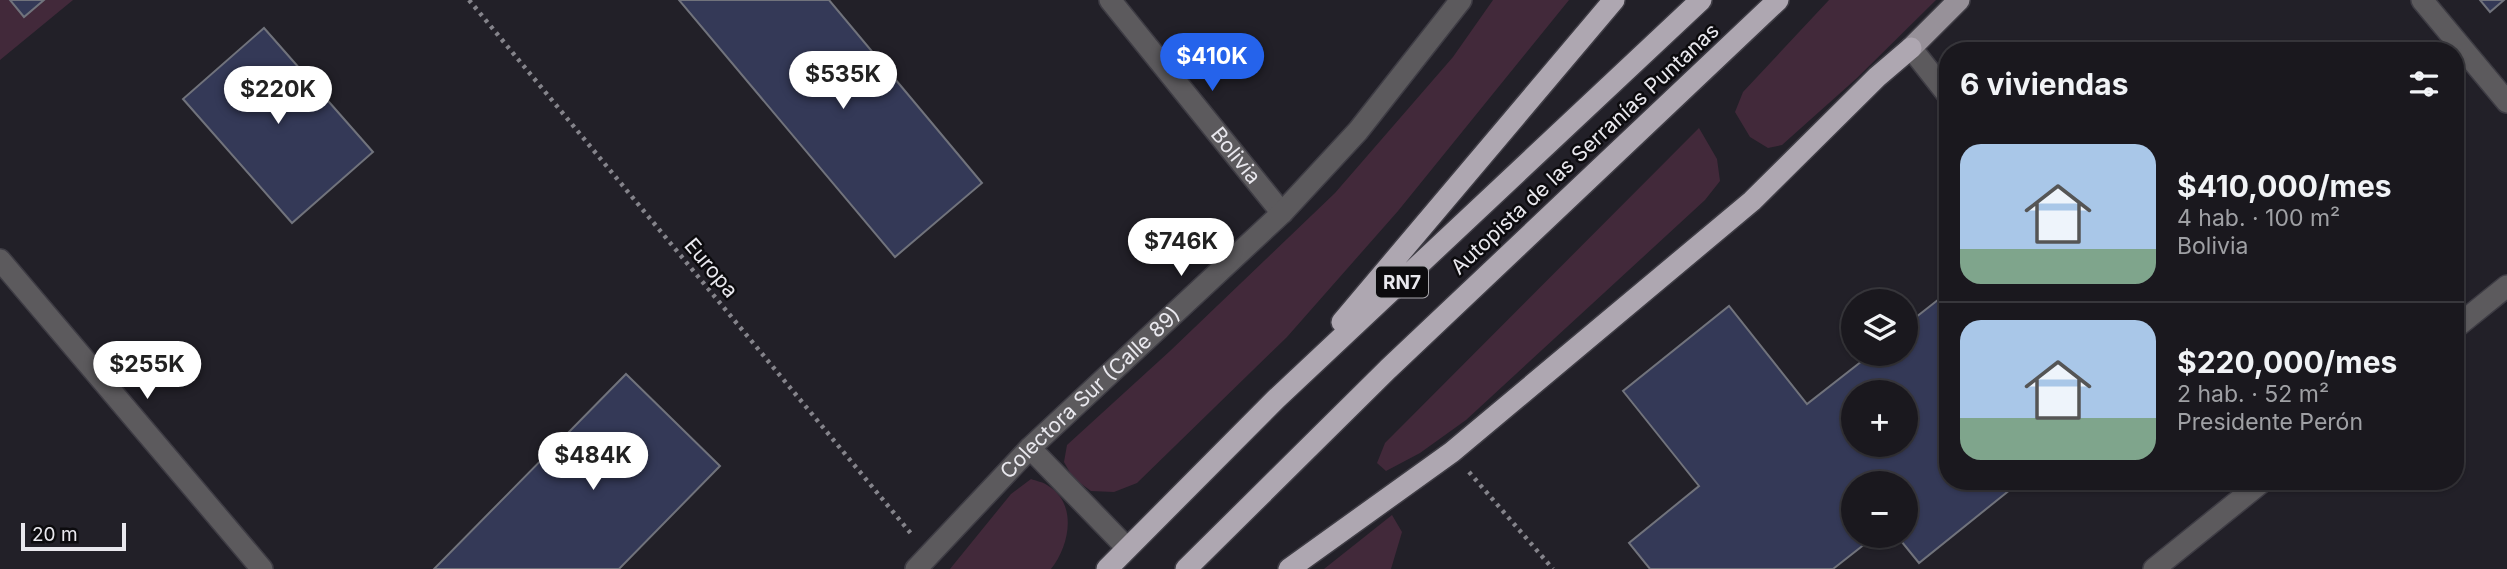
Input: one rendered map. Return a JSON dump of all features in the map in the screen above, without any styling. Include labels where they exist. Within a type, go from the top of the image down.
[{"type":"highway","points":[[1276,399],[1614,0]]},
{"type":"highway","name":"Autopista de las Serranías Puntanas","points":[[1107,569],[1276,399],[1701,0]]},
{"type":"highway","name":"Autopista de las Serranías Puntanas","points":[[1186,569],[1388,369],[1778,0]]},
{"type":"highway","points":[[1289,569],[1452,453],[1752,201],[1911,48]]},
{"type":"main road","points":[[1911,48],[1959,0]]},
{"type":"street","name":"Bolivia","points":[[1110,0],[1282,213]]},
{"type":"street","name":"Colectora Sur (Calle 89)","points":[[923,562],[1030,448],[1282,213],[1358,131],[1461,0]]},
{"type":"street","points":[[2422,0],[2457,42]]},
{"type":"street","points":[[1911,48],[1939,84]]},
{"type":"street","points":[[2464,50],[2507,102]]},
{"type":"street","points":[[0,260],[262,569]]},
{"type":"street","points":[[2464,321],[2507,286]]},
{"type":"street","points":[[1030,448],[1127,548]]},
{"type":"street","points":[[2154,569],[2249,490]]},
{"type":"path","name":"Europa","points":[[468,0],[923,562]]},
{"type":"path","points":[[1452,453],[1553,569]]},
{"type":"shaded area","points":[[0,0],[73,0],[0,60]]},
{"type":"shaded area","points":[[1493,0],[1569,0],[1398,211],[1287,337],[1137,483],[1114,492],[1091,491],[1073,478],[1064,462],[1067,445],[1335,193],[1453,57]]},
{"type":"shaded area","points":[[1829,0],[1936,0],[1857,78],[1782,145],[1768,148],[1750,137],[1735,112],[1743,92]]},
{"type":"shaded area","points":[[1699,128],[1717,159],[1720,181],[1705,200],[1466,420],[1420,453],[1386,471],[1377,463],[1385,443]]},
{"type":"shaded area","points":[[1031,479],[1045,484],[1057,493],[1067,513],[1068,525],[1063,548],[1051,569],[950,569],[1011,494]]},
{"type":"shaded area","points":[[1392,515],[1402,532],[1391,569],[1324,569]]},
{"type":"building","points":[[10,0],[44,0],[24,17]]},
{"type":"building","points":[[679,0],[829,0],[982,183],[895,257]]},
{"type":"building","points":[[2480,0],[2504,0],[2490,12]]},
{"type":"building","points":[[264,28],[373,152],[292,223],[183,99]]},
{"type":"building","points":[[1939,299],[1939,490],[2010,490],[1919,563],[1907,548],[1918,548],[1918,471],[1841,471],[1841,548],[1860,548],[1833,569],[1650,569],[1629,543],[1699,486],[1623,391],[1729,306],[1807,404],[1856,366],[1918,366],[1918,316]]},
{"type":"building","points":[[626,374],[720,466],[619,569],[434,569]]}]
